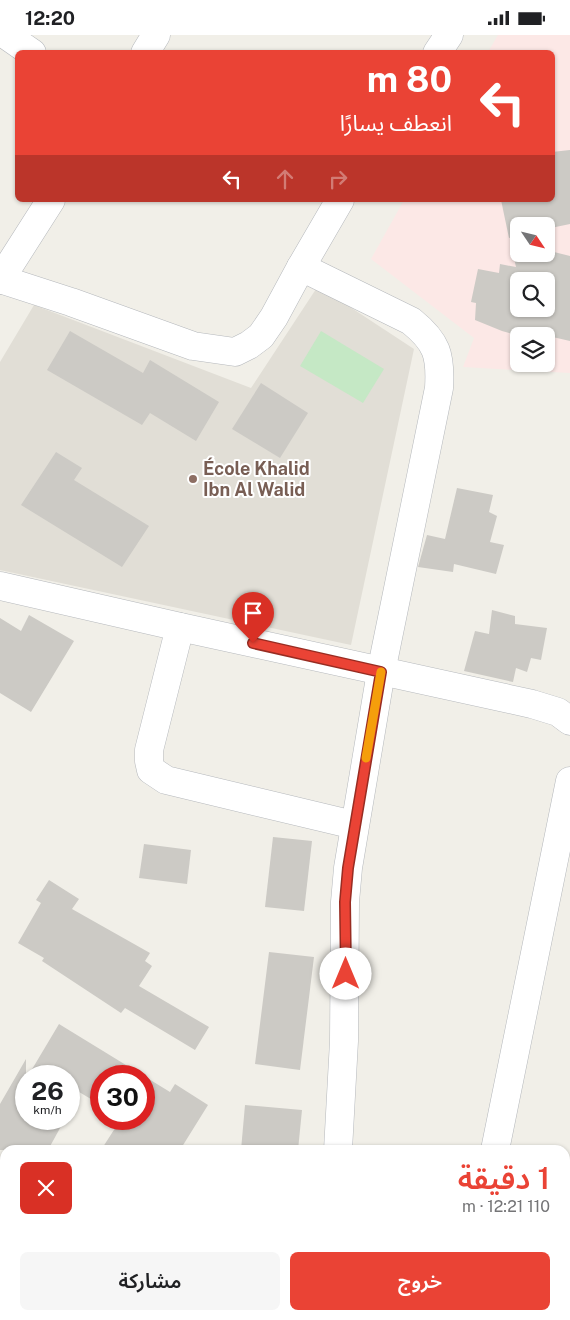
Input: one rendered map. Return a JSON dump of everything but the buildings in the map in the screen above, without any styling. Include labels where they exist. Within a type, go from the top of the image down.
[{"type":"street","points":[[6,35],[28,50]]},
{"type":"street","points":[[147,50],[156,35]]},
{"type":"street","points":[[439,50],[449,35]]},
{"type":"street","points":[[50,202],[0,279],[71,302],[193,346],[235,352],[261,336],[274,317],[339,202]]},
{"type":"street","points":[[301,267],[411,321],[426,333],[439,357],[439,388],[381,672],[348,868],[345,902],[344,1034],[338,1145]]},
{"type":"street","points":[[0,586],[532,704],[558,712],[570,721]]},
{"type":"street","points":[[180,627],[150,750],[149,761],[151,770],[166,780],[354,825]]},
{"type":"street","points":[[496,1145],[570,781]]},
{"type":"shaded area","points":[[498,35],[570,35],[570,373],[552,372],[555,372],[555,327],[510,327],[510,370],[463,367],[474,338],[371,259],[403,202],[555,202],[555,50],[489,50]]},
{"type":"shaded area","name":"École Khalid Ibn Al Walid","points":[[318,286],[414,349],[351,645],[0,570],[0,362],[34,305],[251,388]]},
{"type":"green space","points":[[321,331],[384,369],[363,403],[300,366]]},
{"type":"slow traffic","points":[[366,758],[381,672]]},
{"type":"place","name":"École Khalid Ibn Al Walid","points":[[193,479]]},
{"type":"route","points":[[253,643],[381,672],[348,868],[345,902],[346,974]]}]
